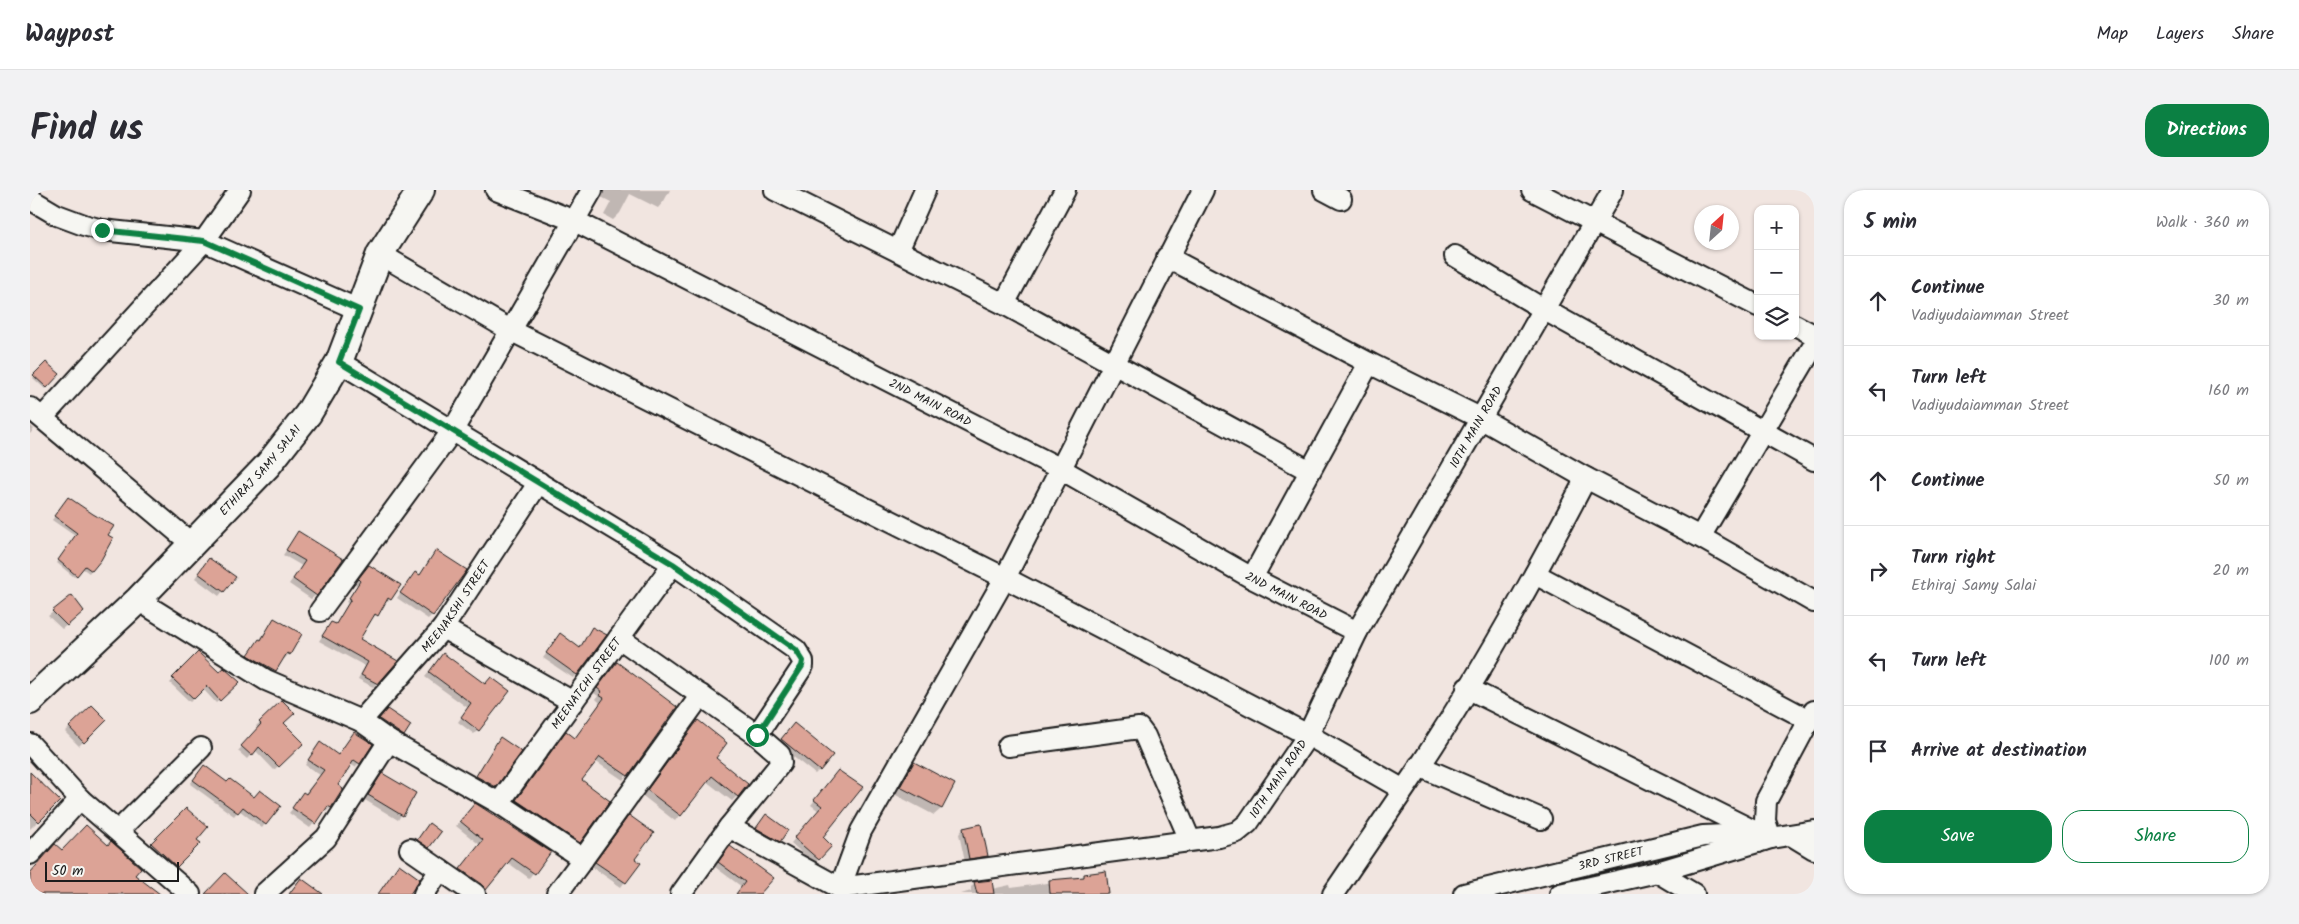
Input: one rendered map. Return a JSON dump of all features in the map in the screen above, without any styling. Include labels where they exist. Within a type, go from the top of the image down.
[{"type":"main road","name":"ETHIRAJ SAMY SALAI","points":[[30,701],[138,600],[268,465],[308,414],[339,362],[380,254],[422,190]]},
{"type":"street","points":[[192,544],[36,412],[204,241],[240,190]]},
{"type":"street","name":"2ND MAIN ROAD","points":[[496,190],[575,221],[1059,468],[1252,578],[1357,632]]},
{"type":"street","points":[[320,611],[454,430],[592,190]]},
{"type":"street","points":[[775,190],[1004,304],[1310,471]]},
{"type":"street","points":[[898,251],[925,190]]},
{"type":"street","points":[[1004,304],[1065,190]]},
{"type":"street","points":[[729,827],[840,888],[861,831],[1005,578],[1059,468],[1203,190]]},
{"type":"street","points":[[1532,190],[1754,304]]},
{"type":"street","name":"10TH MAIN ROAD","points":[[840,888],[902,887],[1237,832],[1248,823],[1308,735],[1357,632],[1613,190]]},
{"type":"street","points":[[30,199],[56,215],[102,230],[204,241],[359,310]]},
{"type":"street","points":[[380,254],[510,330],[1005,578],[1308,735],[1402,789]]},
{"type":"street","points":[[1455,256],[1543,309],[1814,460]]},
{"type":"street","points":[[1167,257],[1369,364],[1480,418],[1586,478],[1700,537],[1814,602]]},
{"type":"street","points":[[1799,327],[1814,335]]},
{"type":"street","points":[[1700,537],[1814,345]]},
{"type":"street","points":[[339,362],[673,564],[800,654],[803,661],[802,666],[757,735]]},
{"type":"street","points":[[1252,578],[1369,364]]},
{"type":"street","points":[[1333,894],[1402,789],[1420,766],[1535,574],[1586,478]]},
{"type":"street","name":"MEENAKSHI STREET","points":[[361,721],[443,628],[539,482]]},
{"type":"street","name":"MEENATCHI STREET","points":[[499,803],[673,564]]},
{"type":"street","points":[[1535,574],[1812,715],[1766,801],[1764,840]]},
{"type":"street","points":[[138,600],[266,680],[361,721],[389,740],[499,803],[583,859]]},
{"type":"street","points":[[443,628],[573,702]]},
{"type":"street","points":[[619,638],[757,735],[780,755],[781,762],[729,827],[681,894]]},
{"type":"street","points":[[1467,688],[1758,833],[1764,840]]},
{"type":"street","points":[[557,894],[701,695]]},
{"type":"street","points":[[1008,746],[1139,728],[1190,840]]},
{"type":"street","points":[[264,894],[326,838],[389,740]]},
{"type":"street","points":[[30,744],[80,799],[190,894]]},
{"type":"street","points":[[118,831],[201,748]]},
{"type":"street","points":[[1420,766],[1541,819]]},
{"type":"street","points":[[30,854],[80,799]]},
{"type":"street","name":"3RD STREET","points":[[1560,894],[1656,872],[1764,840],[1814,831]]},
{"type":"street","name":"3RD STREET","points":[[1464,894],[1703,836],[1727,835],[1764,840]]},
{"type":"street","points":[[1791,835],[1814,849]]},
{"type":"street","points":[[410,848],[475,894]]},
{"type":"street","points":[[424,894],[440,870]]},
{"type":"street","points":[[1656,872],[1694,894]]},
{"type":"building","points":[[46,362],[60,374],[47,388],[33,375]]},
{"type":"building","points":[[68,497],[114,526],[108,535],[113,538],[101,560],[92,571],[85,566],[77,576],[58,560],[77,533],[54,516]]},
{"type":"building","points":[[298,531],[343,559],[317,596],[293,579],[305,561],[286,550]]},
{"type":"building","points":[[436,550],[467,570],[433,616],[400,593],[415,572],[420,575]]},
{"type":"building","points":[[209,558],[236,577],[224,592],[198,573]]},
{"type":"building","points":[[369,565],[401,585],[391,600],[388,598],[378,616],[375,614],[360,639],[398,661],[378,684],[361,675],[368,662],[322,636],[331,622],[336,624],[360,581],[358,579]]},
{"type":"building","points":[[72,595],[84,611],[67,626],[52,611]]},
{"type":"building","points":[[274,618],[302,634],[290,655],[287,653],[276,671],[248,655],[259,639],[261,640]]},
{"type":"building","points":[[592,627],[607,635],[577,675],[546,653],[560,633],[580,648]]},
{"type":"building","points":[[198,652],[219,672],[224,668],[240,682],[220,701],[207,686],[194,699],[172,678]]},
{"type":"building","points":[[443,653],[485,684],[491,677],[510,691],[479,731],[461,717],[471,703],[429,672]]},
{"type":"building","points":[[617,662],[677,707],[628,776],[600,757],[582,780],[610,801],[580,843],[516,800],[566,731],[575,738],[604,698],[599,695],[602,692],[597,688]]},
{"type":"building","points":[[282,700],[295,713],[284,723],[304,743],[279,767],[259,747],[252,756],[241,746],[261,724],[259,722]]},
{"type":"building","points":[[92,705],[107,720],[84,743],[69,727]]},
{"type":"building","points":[[387,709],[411,725],[404,736],[379,719]]},
{"type":"building","points":[[698,720],[727,743],[716,758],[748,784],[738,797],[712,776],[681,816],[647,790]]},
{"type":"building","points":[[794,723],[833,755],[820,771],[781,739]]},
{"type":"building","points":[[354,732],[373,744],[360,764],[354,760],[338,785],[343,789],[331,808],[328,806],[316,824],[292,808],[303,792],[306,794],[324,770],[308,760],[320,742],[338,755]]},
{"type":"building","points":[[500,737],[522,752],[496,787],[476,776]]},
{"type":"building","points":[[914,762],[955,784],[942,809],[900,787]]},
{"type":"building","points":[[204,765],[227,782],[230,779],[254,797],[260,790],[281,806],[266,825],[243,807],[238,813],[193,780]]},
{"type":"building","points":[[838,770],[863,787],[823,837],[832,846],[819,860],[794,838],[822,806],[814,800]]},
{"type":"building","points":[[30,772],[60,801],[39,822],[30,813]]},
{"type":"building","points":[[382,773],[416,793],[403,816],[368,795]]},
{"type":"building","points":[[475,803],[551,852],[535,874],[512,858],[486,890],[482,884],[460,869],[483,840],[460,821]]},
{"type":"building","points":[[186,808],[208,827],[197,840],[201,843],[177,867],[151,843]]},
{"type":"building","points":[[766,814],[788,830],[780,842],[756,828]]},
{"type":"building","points":[[629,815],[654,833],[635,859],[641,863],[626,883],[595,862]]},
{"type":"building","points":[[429,823],[441,832],[429,848],[417,840]]},
{"type":"building","points":[[981,824],[988,856],[969,859],[963,828]]},
{"type":"building","points":[[86,825],[108,845],[111,841],[141,868],[135,875],[160,894],[30,894],[30,873],[55,844],[62,850]]},
{"type":"building","points":[[730,846],[774,878],[760,894],[736,894],[745,882],[718,862]]},
{"type":"building","points":[[399,864],[420,879],[410,894],[378,894]]},
{"type":"building","points":[[1106,871],[1109,894],[1050,894],[1049,880],[1084,877],[1084,874]]},
{"type":"building","points":[[225,873],[248,894],[205,894]]},
{"type":"building","points":[[301,878],[323,894],[289,894]]},
{"type":"building","points":[[992,880],[994,894],[977,894],[974,882]]},
{"type":"route","points":[[102,230],[204,241],[359,310],[339,362],[673,564],[800,654],[803,661],[802,666],[757,735]]}]
